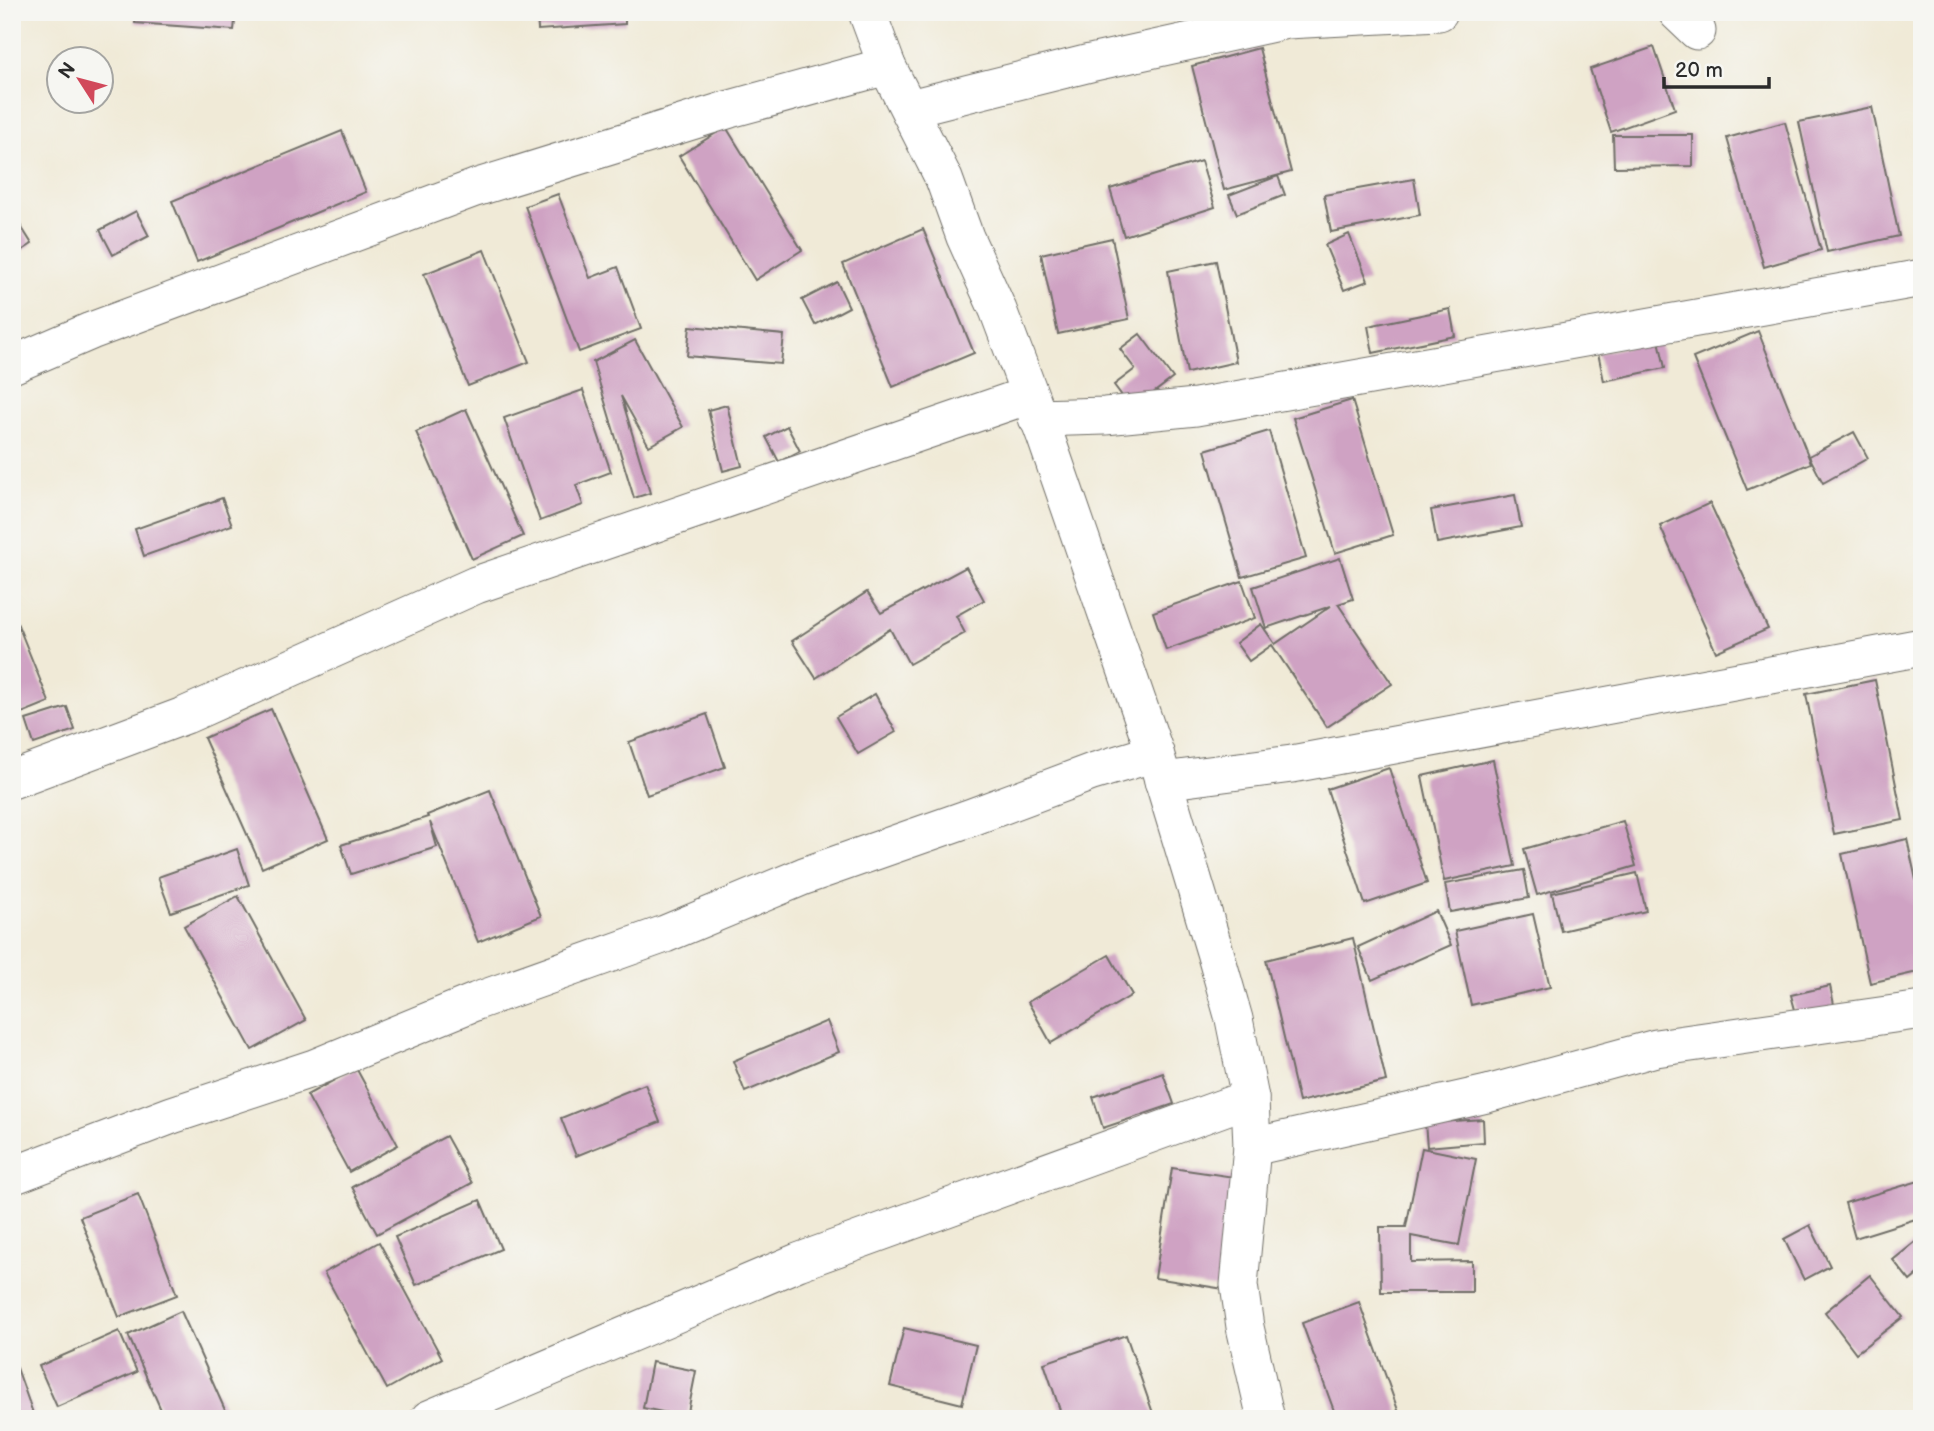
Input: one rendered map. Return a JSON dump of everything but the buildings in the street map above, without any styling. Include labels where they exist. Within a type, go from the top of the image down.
[{"type":"street","points":[[867,12],[887,66],[944,179],[965,237],[998,310],[1033,406],[1105,604],[1159,767],[1234,1019],[1250,1098],[1252,1147],[1239,1285],[1245,1327],[1266,1419]]},
{"type":"street","points":[[910,108],[1090,62],[1287,20],[1439,12]]},
{"type":"street","points":[[12,365],[91,331],[475,188],[730,109],[887,66]]},
{"type":"street","points":[[12,780],[186,715],[476,585],[1033,406],[1105,416],[1196,407],[1922,278]]},
{"type":"street","points":[[12,1176],[172,1115],[314,1068],[477,1001],[665,934],[804,876],[1092,772],[1159,767],[1292,764],[1922,646]]},
{"type":"street","points":[[1252,1147],[1487,1094],[1656,1048],[1922,1010]]},
{"type":"street","points":[[429,1419],[798,1262],[1250,1098]]}]
